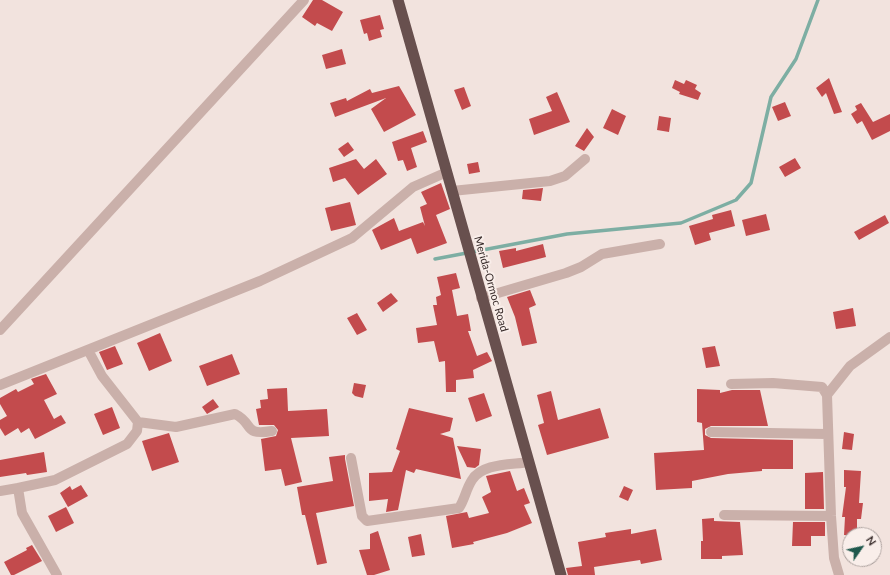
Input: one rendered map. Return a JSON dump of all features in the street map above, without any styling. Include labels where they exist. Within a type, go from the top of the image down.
[{"type":"highway","name":"Merida-Ormoc Road","points":[[398,0],[561,575]]},
{"type":"street","points":[[0,330],[304,0]]},
{"type":"street","points":[[452,192],[550,181],[565,176],[585,159]]},
{"type":"street","points":[[0,386],[260,281],[352,238],[413,187],[447,172]]},
{"type":"street","points":[[482,298],[566,273],[580,267],[602,254],[660,244]]},
{"type":"street","points":[[827,395],[850,366],[890,336]]},
{"type":"street","points":[[88,350],[102,376],[138,422],[176,428],[235,414],[241,417],[253,432],[258,434],[272,431]]},
{"type":"street","points":[[731,384],[773,383],[822,387],[827,395],[827,434],[831,516],[834,558],[839,575]]},
{"type":"street","points":[[0,491],[55,480],[127,444],[137,431],[138,422]]},
{"type":"street","points":[[711,432],[827,434]]},
{"type":"street","points":[[351,458],[362,516],[367,521],[459,508],[464,501],[471,481],[477,473],[486,469],[529,462]]},
{"type":"street","points":[[18,488],[22,513],[57,575]]},
{"type":"street","points":[[724,516],[831,516]]},
{"type":"building","points":[[313,0],[322,0],[343,12],[332,31],[317,23],[315,26],[302,17]]},
{"type":"building","points":[[380,15],[384,29],[380,30],[382,37],[369,41],[367,33],[364,34],[360,20]]},
{"type":"building","points":[[342,49],[346,64],[326,69],[322,55]]},
{"type":"building","points":[[829,78],[842,112],[834,114],[826,93],[822,97],[816,88]]},
{"type":"building","points":[[675,80],[684,84],[686,80],[697,85],[695,89],[701,93],[698,100],[679,94],[680,92],[672,88]]},
{"type":"building","points":[[399,86],[416,115],[384,132],[371,109],[386,98],[335,117],[330,103],[346,98],[347,101],[370,89],[372,93]]},
{"type":"building","points":[[464,87],[471,106],[462,110],[454,90]]},
{"type":"building","points":[[557,92],[570,122],[534,135],[529,119],[552,111],[546,97]]},
{"type":"building","points":[[785,102],[791,116],[778,121],[772,107]]},
{"type":"building","points":[[861,103],[873,122],[890,114],[890,131],[872,140],[862,121],[857,124],[851,114],[857,110],[855,106]]},
{"type":"building","points":[[612,109],[626,116],[618,135],[603,128]]},
{"type":"building","points":[[659,116],[671,118],[669,132],[657,130]]},
{"type":"building","points":[[587,128],[594,137],[584,151],[575,146]]},
{"type":"building","points":[[423,131],[427,142],[411,148],[417,167],[407,171],[403,160],[398,161],[392,142]]},
{"type":"building","points":[[348,142],[354,150],[344,157],[338,149]]},
{"type":"building","points":[[795,158],[801,168],[785,177],[779,167]]},
{"type":"building","points":[[356,159],[364,169],[376,159],[387,174],[358,195],[345,178],[333,182],[329,168]]},
{"type":"building","points":[[478,162],[480,172],[469,174],[467,164]]},
{"type":"building","points":[[441,183],[450,209],[436,215],[447,243],[417,254],[411,238],[381,250],[372,230],[394,218],[399,231],[423,222],[425,226],[420,207],[427,204],[421,192]]},
{"type":"building","points":[[543,188],[541,201],[522,199],[523,190]]},
{"type":"building","points":[[350,202],[356,225],[331,231],[325,208]]},
{"type":"building","points":[[731,210],[735,226],[709,233],[711,240],[695,245],[689,226],[713,219],[712,215]]},
{"type":"building","points":[[766,214],[770,230],[746,236],[742,220]]},
{"type":"building","points":[[885,215],[889,223],[859,240],[854,232]]},
{"type":"building","points":[[543,244],[546,257],[503,268],[499,251],[516,248],[516,251]]},
{"type":"building","points":[[456,273],[460,288],[452,290],[457,316],[468,314],[471,331],[468,331],[477,356],[487,352],[492,361],[473,370],[474,378],[456,380],[456,392],[446,392],[445,361],[439,362],[434,341],[418,343],[416,328],[437,325],[433,305],[437,305],[436,297],[441,295],[437,277]]},
{"type":"building","points":[[530,290],[536,305],[529,308],[537,343],[522,346],[515,317],[507,297]]},
{"type":"building","points":[[391,293],[398,301],[383,312],[377,303]]},
{"type":"building","points":[[853,308],[856,326],[836,329],[833,312]]},
{"type":"building","points":[[357,313],[367,330],[357,335],[347,318]]},
{"type":"building","points":[[160,333],[172,361],[149,371],[137,343]]},
{"type":"building","points":[[115,346],[123,364],[107,370],[99,352]]},
{"type":"building","points":[[715,346],[720,366],[706,368],[702,348]]},
{"type":"building","points":[[232,354],[240,374],[207,386],[199,366]]},
{"type":"building","points":[[46,374],[57,394],[44,400],[54,419],[61,415],[66,423],[35,439],[29,428],[21,433],[18,428],[5,436],[0,428],[0,420],[7,416],[0,404],[0,398],[16,389],[18,392],[34,384],[31,379]]},
{"type":"building","points":[[354,383],[366,385],[363,398],[355,396],[352,393]]},
{"type":"building","points":[[287,388],[288,411],[327,409],[329,436],[291,438],[302,482],[285,486],[281,469],[265,471],[261,439],[276,436],[278,430],[274,425],[259,425],[256,409],[261,408],[260,400],[268,399],[267,389]]},
{"type":"building","points":[[697,389],[720,390],[720,393],[732,390],[760,390],[768,426],[711,426],[705,429],[705,435],[711,438],[793,440],[793,469],[762,469],[762,471],[728,474],[692,481],[692,488],[656,490],[654,453],[704,450],[702,423],[697,422]]},
{"type":"building","points":[[551,391],[558,420],[600,408],[609,438],[547,455],[538,425],[544,423],[537,395]]},
{"type":"building","points":[[484,393],[492,416],[476,422],[468,398]]},
{"type":"building","points":[[213,399],[219,407],[207,414],[202,407]]},
{"type":"building","points":[[112,407],[120,428],[103,435],[94,414]]},
{"type":"building","points":[[409,408],[453,418],[450,431],[440,434],[453,438],[461,479],[416,469],[414,473],[406,470],[398,510],[386,512],[388,499],[369,501],[369,473],[392,472],[400,451],[396,449]]},
{"type":"building","points":[[844,432],[854,434],[852,450],[842,449]]},
{"type":"building","points":[[169,433],[179,462],[152,471],[142,441]]},
{"type":"building","points":[[457,446],[481,449],[479,465],[475,468],[467,467]]},
{"type":"building","points":[[44,452],[47,472],[27,475],[26,473],[0,477],[0,460]]},
{"type":"building","points":[[345,455],[354,506],[316,513],[327,563],[317,565],[305,515],[302,515],[297,487],[333,481],[329,457]]},
{"type":"building","points":[[844,470],[861,471],[859,503],[863,503],[861,519],[857,519],[857,527],[844,527],[845,517],[842,517],[846,487],[844,487]]},
{"type":"building","points":[[510,471],[517,491],[524,488],[530,503],[524,505],[532,523],[507,533],[473,542],[474,544],[452,548],[446,516],[467,512],[469,518],[489,513],[482,497],[491,492],[486,476]]},
{"type":"building","points":[[823,472],[824,509],[805,509],[805,473]]},
{"type":"building","points":[[81,485],[88,496],[68,507],[60,493],[70,486],[72,490]]},
{"type":"building","points":[[624,486],[633,490],[628,501],[619,497]]},
{"type":"building","points":[[66,507],[74,523],[56,532],[48,516]]},
{"type":"building","points":[[714,518],[714,521],[740,522],[743,555],[722,556],[722,559],[701,559],[701,541],[703,541],[702,519]]},
{"type":"building","points":[[793,522],[825,522],[825,536],[811,536],[811,546],[792,546]]},
{"type":"building","points":[[631,529],[631,534],[656,529],[662,560],[641,564],[640,560],[594,567],[595,575],[568,575],[566,568],[582,566],[578,542],[606,537],[605,533]]},
{"type":"building","points":[[378,531],[390,570],[374,575],[367,575],[359,550],[370,549],[370,534]]},
{"type":"building","points":[[421,534],[425,555],[412,557],[408,537]]},
{"type":"building","points":[[32,545],[42,561],[14,575],[11,575],[4,562],[27,550],[26,548]]},
{"type":"waterway","points":[[435,259],[567,234],[681,223],[736,200],[751,183],[771,97],[796,59],[818,0]]}]
